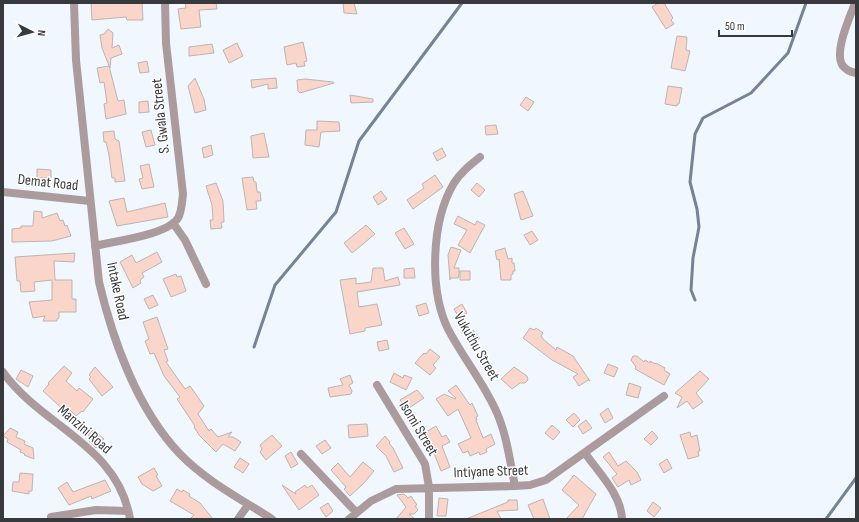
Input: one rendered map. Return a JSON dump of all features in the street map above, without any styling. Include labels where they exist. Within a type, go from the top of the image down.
[{"type":"street","name":"Intake Road","points":[[74,3],[76,60],[99,282],[107,317],[117,346],[149,410],[165,436],[180,454],[198,470],[248,505],[272,519]]},
{"type":"street","name":"S. Gwala Street","points":[[165,3],[166,43],[183,194],[180,213],[173,223]]},
{"type":"street","points":[[855,3],[844,34],[840,52],[840,61],[846,69],[856,73]]},
{"type":"street","name":"Vukuthu Street","points":[[480,158],[465,169],[454,183],[443,210],[438,228],[435,265],[436,291],[439,307],[449,330],[487,391],[498,414],[507,443],[515,486]]},
{"type":"street","name":"Demat Road","points":[[3,192],[90,201]]},
{"type":"street","points":[[95,246],[153,232],[173,223],[185,240],[206,284]]},
{"type":"street","name":"Manzini Road","points":[[3,372],[10,382],[26,397],[105,463],[116,479],[129,515]]},
{"type":"street","name":"Isomi Street","points":[[377,385],[425,464],[429,487],[429,519]]},
{"type":"street","name":"Intiyane Street","points":[[349,519],[356,512],[383,493],[396,489],[515,486],[530,485],[546,480],[664,396]]},
{"type":"street","points":[[584,453],[615,496],[622,512],[622,519]]},
{"type":"street","points":[[301,454],[356,512]]},
{"type":"street","points":[[238,519],[248,505]]},
{"type":"street","points":[[51,517],[96,510],[129,515]]},
{"type":"building","points":[[91,3],[142,3],[143,20],[127,20],[126,17],[92,20]]},
{"type":"building","points":[[185,3],[216,3],[217,9],[199,10],[201,27],[181,29],[178,9],[186,8]]},
{"type":"building","points":[[343,3],[354,3],[357,14],[344,13]]},
{"type":"building","points":[[658,3],[664,3],[673,18],[671,20],[674,24],[666,29],[652,7]]},
{"type":"building","points":[[108,29],[113,33],[112,48],[119,45],[122,54],[111,58],[110,68],[102,48],[100,35],[104,34]]},
{"type":"building","points":[[677,36],[687,37],[686,50],[690,51],[685,71],[671,68]]},
{"type":"building","points":[[303,42],[307,61],[304,62],[305,66],[297,67],[296,63],[287,65],[284,47]]},
{"type":"building","points":[[237,43],[243,56],[229,63],[223,50]]},
{"type":"building","points":[[212,44],[214,53],[189,56],[189,47]]},
{"type":"building","points":[[147,61],[149,72],[140,73],[138,63]]},
{"type":"building","points":[[109,66],[118,101],[124,100],[126,114],[106,119],[104,104],[107,103],[104,82],[100,83],[97,68]]},
{"type":"building","points":[[195,78],[204,99],[206,110],[195,113],[188,86]]},
{"type":"building","points":[[276,78],[277,88],[268,89],[268,84],[252,88],[251,80]]},
{"type":"building","points":[[305,79],[334,83],[300,93],[298,91],[297,80]]},
{"type":"building","points":[[668,86],[682,88],[679,104],[677,104],[677,106],[665,104]]},
{"type":"building","points":[[350,95],[373,99],[373,102],[351,103]]},
{"type":"building","points":[[526,97],[534,102],[528,111],[520,105]]},
{"type":"building","points":[[148,101],[149,112],[139,113],[139,102]]},
{"type":"building","points":[[317,121],[339,122],[340,131],[321,132],[319,147],[305,145],[306,130],[317,130]]},
{"type":"building","points":[[496,125],[498,134],[486,135],[485,126]]},
{"type":"building","points":[[151,130],[155,145],[146,147],[142,132]]},
{"type":"building","points":[[114,131],[115,139],[119,141],[125,181],[115,182],[115,178],[112,178],[109,155],[106,142],[104,142],[103,132]]},
{"type":"building","points":[[264,133],[269,157],[253,158],[251,136]]},
{"type":"building","points":[[211,145],[213,155],[204,158],[202,148]]},
{"type":"building","points":[[442,148],[446,156],[437,161],[433,153]]},
{"type":"building","points":[[149,164],[154,187],[142,189],[139,179],[143,178],[140,166]]},
{"type":"building","points":[[37,169],[51,170],[51,178],[37,178]]},
{"type":"building","points":[[435,175],[443,187],[413,209],[407,200],[424,188],[422,184]]},
{"type":"building","points":[[253,177],[254,182],[256,182],[257,192],[260,192],[261,201],[256,201],[257,209],[247,210],[242,178]]},
{"type":"building","points":[[216,183],[223,201],[224,222],[221,222],[222,228],[211,229],[210,220],[213,220],[212,205],[206,186]]},
{"type":"building","points":[[477,183],[485,190],[479,197],[471,190]]},
{"type":"building","points":[[381,191],[387,199],[378,205],[373,197]]},
{"type":"building","points":[[523,191],[533,216],[521,220],[514,194]]},
{"type":"building","points":[[124,198],[127,212],[165,203],[168,217],[117,226],[109,201]]},
{"type":"building","points":[[34,211],[42,212],[42,218],[57,213],[60,221],[63,220],[65,226],[67,225],[71,236],[52,241],[12,242],[12,229],[21,228],[21,226],[33,226]]},
{"type":"building","points":[[458,216],[475,225],[477,221],[485,225],[470,253],[458,245],[467,230],[454,224]]},
{"type":"building","points":[[366,225],[375,234],[352,253],[344,243]]},
{"type":"building","points":[[404,228],[414,244],[405,249],[395,233]]},
{"type":"building","points":[[532,231],[538,240],[530,245],[524,235]]},
{"type":"building","points":[[451,247],[461,250],[454,268],[459,268],[458,278],[450,278],[450,280],[448,255]]},
{"type":"building","points":[[505,248],[508,259],[512,258],[512,263],[514,263],[515,271],[513,271],[513,274],[511,275],[511,280],[501,280],[499,259],[497,260],[495,251]]},
{"type":"building","points":[[157,252],[162,262],[142,273],[144,277],[140,280],[141,283],[133,288],[120,262],[132,255],[136,263]]},
{"type":"building","points":[[75,253],[74,262],[54,261],[55,280],[72,280],[72,299],[76,299],[76,312],[59,312],[59,318],[57,321],[43,321],[45,316],[33,318],[29,302],[52,300],[52,280],[34,282],[35,291],[21,292],[20,281],[17,281],[15,257]]},
{"type":"building","points":[[373,268],[383,268],[385,281],[398,277],[400,285],[357,292],[359,307],[377,304],[382,325],[365,328],[365,331],[350,334],[340,280],[356,278],[356,284],[371,282]]},
{"type":"building","points":[[414,268],[415,278],[404,278],[404,269]]},
{"type":"building","points":[[460,271],[470,271],[470,280],[460,280]]},
{"type":"building","points":[[176,274],[177,277],[181,276],[186,291],[171,297],[163,279]]},
{"type":"building","points":[[153,295],[158,305],[149,309],[144,299]]},
{"type":"building","points":[[426,303],[429,313],[419,316],[416,306]]},
{"type":"building","points":[[462,304],[467,313],[459,318],[454,309]]},
{"type":"building","points":[[157,317],[168,349],[164,350],[168,361],[166,362],[185,389],[190,386],[204,406],[198,414],[209,431],[211,429],[218,437],[232,432],[228,437],[233,437],[241,442],[235,451],[223,444],[216,452],[199,435],[194,427],[195,426],[177,399],[180,397],[164,376],[154,353],[150,354],[145,341],[149,339],[143,322]]},
{"type":"building","points":[[530,328],[534,330],[536,328],[543,333],[541,336],[543,339],[556,350],[557,347],[573,356],[590,381],[588,380],[579,386],[573,377],[578,374],[552,360],[523,338]]},
{"type":"building","points":[[473,330],[480,338],[473,344],[466,336]]},
{"type":"building","points":[[387,340],[389,349],[379,351],[377,342]]},
{"type":"building","points":[[430,349],[440,357],[433,365],[436,368],[430,375],[415,363]]},
{"type":"building","points":[[633,356],[637,356],[644,362],[645,360],[650,363],[650,361],[665,368],[664,370],[670,374],[664,385],[635,369],[636,367],[631,360]]},
{"type":"building","points":[[608,364],[618,368],[614,377],[604,373]]},
{"type":"building","points":[[64,366],[72,373],[66,381],[77,391],[79,388],[93,399],[83,412],[82,411],[76,416],[69,409],[66,412],[43,391],[49,384],[48,383]]},
{"type":"building","points":[[95,367],[113,387],[102,396],[89,379],[91,377],[89,375]]},
{"type":"building","points":[[514,367],[527,376],[528,380],[525,383],[520,383],[512,389],[501,379]]},
{"type":"building","points":[[21,370],[33,376],[28,387],[16,379]]},
{"type":"building","points":[[700,371],[709,379],[696,393],[703,402],[693,409],[687,401],[677,408],[682,397],[675,393]]},
{"type":"building","points":[[394,373],[403,378],[404,375],[412,378],[406,390],[390,382]]},
{"type":"building","points":[[350,375],[353,383],[349,385],[352,391],[351,394],[330,397],[328,388],[343,385],[340,379]]},
{"type":"building","points":[[629,383],[641,387],[638,398],[626,395]]},
{"type":"building","points":[[456,385],[470,405],[472,403],[478,416],[476,417],[476,420],[483,438],[491,434],[495,444],[486,449],[487,452],[480,455],[479,452],[470,456],[468,451],[463,453],[458,444],[471,438],[458,409],[448,416],[436,399],[444,394],[455,399],[456,398],[448,391]]},
{"type":"building","points":[[417,390],[424,398],[406,410],[400,400]]},
{"type":"building","points":[[608,408],[613,418],[605,423],[600,414]]},
{"type":"building","points":[[574,413],[580,420],[573,427],[566,420]]},
{"type":"building","points":[[586,420],[592,428],[583,434],[578,426]]},
{"type":"building","points":[[367,424],[368,436],[349,438],[348,425]]},
{"type":"building","points":[[552,425],[560,432],[553,440],[545,433]]},
{"type":"building","points":[[436,426],[442,437],[446,435],[450,442],[442,446],[450,467],[441,471],[432,448],[430,449],[425,438],[428,436],[426,432]]},
{"type":"building","points":[[10,428],[18,432],[16,437],[25,441],[24,444],[33,448],[34,459],[24,455],[25,454],[20,452],[21,450],[7,442],[8,439],[3,436]]},
{"type":"building","points":[[93,430],[104,439],[96,448],[88,440],[90,438],[88,435]]},
{"type":"building","points":[[652,431],[658,438],[651,445],[644,439]]},
{"type":"building","points":[[690,432],[691,437],[697,435],[700,451],[698,451],[699,456],[688,459],[680,435]]},
{"type":"building","points":[[272,435],[282,446],[266,460],[260,452],[262,449],[260,445]]},
{"type":"building","points":[[385,436],[390,442],[389,443],[403,468],[394,472],[386,456],[376,446]]},
{"type":"building","points":[[325,440],[331,448],[322,454],[316,446]]},
{"type":"building","points":[[291,452],[298,464],[291,468],[285,456]]},
{"type":"building","points":[[609,452],[618,466],[626,461],[637,472],[641,480],[631,485],[629,480],[618,487],[612,478],[617,474],[603,457]]},
{"type":"building","points":[[240,458],[249,464],[243,473],[234,467]]},
{"type":"building","points":[[667,459],[672,468],[664,473],[659,464]]},
{"type":"building","points":[[363,462],[374,471],[350,496],[344,489],[346,487],[331,470],[338,463],[350,477]]},
{"type":"building","points":[[154,468],[158,475],[156,476],[162,486],[153,491],[142,484],[138,477]]},
{"type":"building","points":[[20,473],[33,474],[32,491],[29,491],[29,494],[12,491],[13,482],[19,482]]},
{"type":"building","points":[[574,475],[596,494],[582,519],[566,519],[579,505],[562,490]]},
{"type":"building","points":[[105,480],[111,491],[92,499],[91,496],[69,505],[58,488],[67,482],[73,492]]},
{"type":"building","points":[[282,485],[296,494],[295,492],[305,485],[307,488],[312,485],[319,495],[299,510]]},
{"type":"building","points":[[177,489],[182,492],[183,490],[190,494],[189,496],[200,503],[213,519],[190,519],[194,515],[170,501]]},
{"type":"building","points":[[404,494],[408,498],[411,496],[417,505],[415,506],[418,510],[414,514],[409,514],[415,519],[396,519],[406,507],[397,495]]},
{"type":"building","points":[[439,498],[448,499],[446,516],[437,516]]},
{"type":"building","points":[[543,499],[550,519],[534,519],[528,505]]},
{"type":"building","points":[[508,500],[517,500],[518,510],[497,511],[501,519],[466,519],[508,502]]},
{"type":"building","points":[[653,502],[661,508],[654,517],[647,511]]},
{"type":"building","points":[[328,503],[333,511],[326,517],[320,508]]},
{"type":"waterway","points":[[254,347],[275,285],[336,212],[359,141],[462,3]]},
{"type":"waterway","points":[[695,300],[691,290],[693,258],[699,227],[697,209],[690,182],[695,134],[703,118],[751,93],[788,53],[806,3]]},
{"type":"waterway","points":[[826,519],[856,478]]}]
